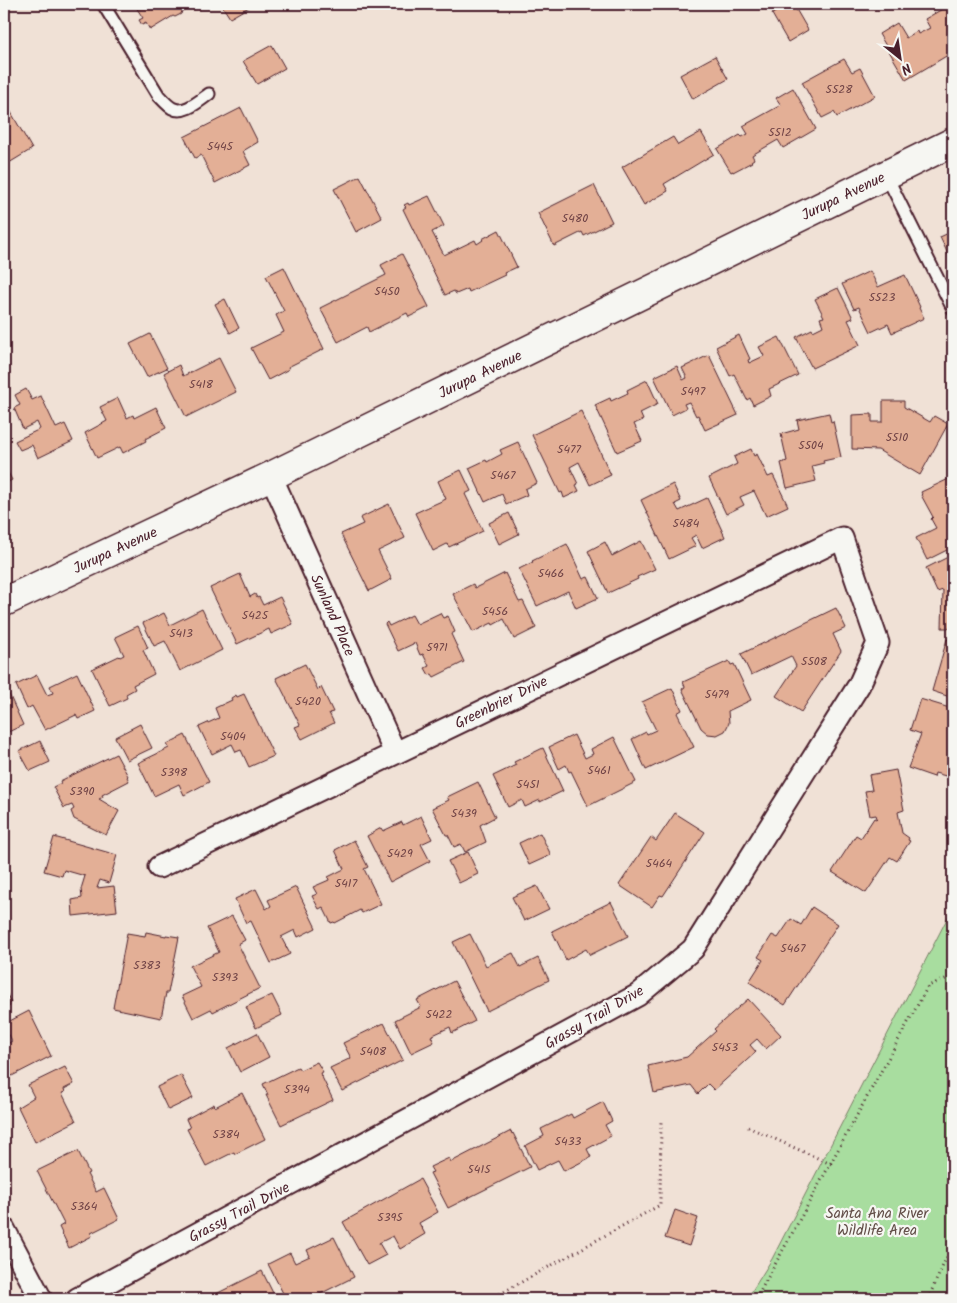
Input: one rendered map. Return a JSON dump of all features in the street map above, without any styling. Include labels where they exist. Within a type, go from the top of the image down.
[{"type":"main road","name":"Jurupa Avenue","points":[[4,602],[271,476],[953,142]]},
{"type":"street","name":"Sunland Place","points":[[271,476],[395,753]]},
{"type":"street","name":"Greenbrier Drive","points":[[159,867],[842,538]]},
{"type":"street","name":"Grassy Trail Drive","points":[[77,1299],[638,995],[693,949],[859,685],[878,643],[842,538]]},
{"type":"street","points":[[4,1229],[41,1299]]},
{"type":"lane","points":[[103,4],[160,96],[170,107],[182,110],[209,94]]},
{"type":"lane","points":[[886,175],[953,309]]},
{"type":"path","points":[[756,1299],[928,986],[953,976]]},
{"type":"path","points":[[491,1299],[660,1205],[661,1120]]},
{"type":"path","points":[[748,1127],[831,1164]]},
{"type":"path","points":[[928,1299],[953,1244]]},
{"type":"green space","name":"Santa Ana River Wildlife Area","points":[[953,907],[953,1299],[747,1299],[772,1259]]},
{"type":"building","points":[[134,4],[180,4],[184,10],[181,14],[173,16],[150,30],[146,23],[142,25],[139,20],[143,18]]},
{"type":"building","points":[[221,4],[254,4],[230,18]]},
{"type":"building","points":[[793,4],[808,30],[788,42],[772,14]]},
{"type":"building","points":[[951,4],[953,6],[953,53],[906,80],[879,34],[897,23],[906,38],[917,31],[918,34],[930,28],[925,19]]},
{"type":"building","points":[[272,45],[285,68],[257,84],[243,61]]},
{"type":"building","points":[[715,56],[728,79],[693,99],[680,75]]},
{"type":"building","points":[[844,59],[852,72],[860,68],[875,96],[837,117],[834,112],[822,118],[802,82]]},
{"type":"building","points":[[793,88],[816,129],[783,148],[778,140],[752,155],[754,159],[752,162],[731,172],[717,149],[740,135],[742,137],[748,134],[743,126],[781,105],[776,98]]},
{"type":"building","points":[[4,100],[32,149],[4,166]]},
{"type":"building","points":[[241,108],[258,142],[243,151],[250,165],[215,183],[201,155],[195,158],[184,137]]},
{"type":"building","points":[[701,132],[714,154],[664,184],[668,191],[644,205],[622,167],[673,137],[678,145]]},
{"type":"building","points":[[360,176],[382,218],[356,232],[334,189]]},
{"type":"building","points":[[594,185],[612,222],[584,236],[582,232],[554,246],[538,213]]},
{"type":"building","points":[[429,196],[444,226],[432,232],[444,255],[475,240],[477,244],[482,239],[499,230],[517,267],[504,273],[505,275],[469,292],[468,289],[456,294],[454,291],[445,295],[403,209],[406,207],[404,205],[408,203],[409,205]]},
{"type":"building","points":[[953,231],[953,265],[940,237]]},
{"type":"building","points":[[402,254],[429,307],[409,317],[407,313],[369,332],[367,327],[338,342],[320,308],[386,275],[381,265]]},
{"type":"building","points":[[284,267],[324,349],[288,367],[289,369],[268,380],[251,348],[284,332],[276,315],[284,311],[266,276]]},
{"type":"building","points":[[870,271],[878,287],[905,275],[924,318],[892,333],[888,324],[871,332],[859,307],[854,309],[842,284]]},
{"type":"building","points":[[838,288],[853,318],[848,320],[860,345],[812,368],[796,337],[823,326],[820,318],[824,317],[815,299]]},
{"type":"building","points":[[225,299],[239,328],[230,333],[215,304]]},
{"type":"building","points":[[150,334],[167,368],[147,377],[130,344]]},
{"type":"building","points":[[739,335],[750,359],[748,360],[749,363],[764,356],[759,347],[779,337],[798,375],[769,389],[771,396],[753,405],[750,398],[747,400],[734,374],[730,376],[716,347]]},
{"type":"building","points":[[709,355],[738,415],[705,430],[689,402],[684,404],[686,408],[672,415],[654,377],[677,366],[683,380],[687,378],[682,368]]},
{"type":"building","points":[[219,358],[236,392],[186,417],[164,373],[179,365],[183,376]]},
{"type":"building","points":[[647,380],[658,404],[640,413],[643,420],[634,424],[642,441],[617,452],[595,405],[610,398],[611,401],[628,393],[627,390]]},
{"type":"building","points":[[26,389],[32,400],[41,396],[56,428],[65,424],[73,441],[38,458],[32,445],[20,450],[15,441],[40,429],[37,422],[23,429],[14,408],[20,405],[15,395]]},
{"type":"building","points":[[118,398],[127,418],[133,415],[134,418],[156,407],[166,428],[123,453],[120,447],[97,458],[85,433],[107,421],[100,407]]},
{"type":"building","points":[[883,401],[904,401],[904,407],[930,422],[934,416],[948,424],[920,475],[878,450],[852,449],[852,415],[872,414],[872,422],[883,422]]},
{"type":"building","points":[[581,411],[611,475],[590,485],[579,462],[570,467],[578,484],[576,485],[579,491],[564,498],[532,435]]},
{"type":"building","points":[[829,413],[831,422],[833,421],[841,457],[823,461],[824,463],[812,466],[816,481],[787,488],[781,463],[787,461],[781,434],[799,429],[797,420]]},
{"type":"building","points":[[518,442],[537,483],[525,489],[527,495],[506,504],[502,494],[485,502],[469,468],[486,460],[487,462],[502,454],[500,450]]},
{"type":"building","points":[[751,449],[754,456],[757,454],[768,477],[773,475],[788,506],[766,516],[754,491],[740,497],[744,505],[726,514],[709,478],[737,464],[734,457]]},
{"type":"building","points":[[4,465],[12,480],[4,484]]},
{"type":"building","points":[[461,470],[471,491],[465,494],[483,531],[449,547],[447,544],[433,551],[415,513],[446,499],[438,481]]},
{"type":"building","points":[[953,477],[953,547],[927,560],[916,538],[936,528],[921,492]]},
{"type":"building","points":[[673,484],[681,501],[675,504],[679,511],[707,498],[725,537],[702,548],[696,535],[691,538],[696,546],[669,559],[641,500]]},
{"type":"building","points":[[389,504],[405,538],[378,551],[392,579],[369,591],[341,534],[363,524],[360,518]]},
{"type":"building","points":[[509,513],[519,534],[499,544],[489,523]]},
{"type":"building","points":[[641,541],[655,569],[608,593],[588,551],[605,542],[612,556]]},
{"type":"building","points":[[567,544],[583,579],[588,577],[598,598],[576,608],[568,591],[537,606],[519,569]]},
{"type":"building","points":[[952,555],[953,628],[942,628],[943,590],[937,592],[926,568]]},
{"type":"building","points":[[505,573],[519,602],[523,601],[536,628],[514,639],[504,619],[473,632],[453,594],[473,584],[475,588]]},
{"type":"building","points":[[240,574],[250,597],[255,594],[263,605],[280,597],[293,624],[271,634],[269,629],[237,644],[210,588]]},
{"type":"building","points":[[836,608],[846,628],[833,634],[841,651],[801,712],[776,696],[796,666],[791,656],[751,675],[741,654]]},
{"type":"building","points":[[202,609],[222,650],[180,671],[165,641],[154,646],[143,623],[164,613],[170,625]]},
{"type":"building","points":[[440,613],[443,618],[448,616],[455,632],[451,634],[464,662],[434,677],[432,674],[429,675],[425,668],[429,666],[423,654],[420,655],[415,643],[398,651],[385,624],[387,622],[389,626],[412,615],[417,624]]},
{"type":"building","points":[[138,626],[148,648],[143,650],[154,674],[133,685],[135,689],[126,694],[127,698],[110,706],[92,669],[124,655],[115,637]]},
{"type":"building","points":[[947,639],[953,641],[953,698],[932,691]]},
{"type":"building","points":[[729,661],[731,665],[734,664],[751,700],[728,711],[729,723],[725,731],[717,735],[708,734],[701,728],[682,689],[685,687],[683,682]]},
{"type":"building","points":[[305,664],[318,690],[321,687],[333,712],[329,713],[334,723],[302,739],[295,727],[300,725],[276,678]]},
{"type":"building","points":[[77,673],[95,711],[78,719],[76,715],[45,730],[32,706],[27,709],[16,685],[37,675],[47,695],[53,693],[50,686]]},
{"type":"building","points":[[672,688],[682,710],[677,713],[694,747],[646,770],[632,739],[646,732],[647,734],[656,730],[642,702]]},
{"type":"building","points":[[8,692],[23,725],[4,734],[4,694]]},
{"type":"building","points":[[244,694],[274,756],[249,767],[241,750],[236,752],[232,744],[212,754],[199,727],[219,718],[215,708],[232,700],[231,698],[236,695],[237,697]]},
{"type":"building","points":[[920,699],[953,709],[953,778],[935,773],[934,777],[908,768],[921,734],[910,730]]},
{"type":"building","points":[[140,724],[152,748],[127,760],[115,737]]},
{"type":"building","points":[[185,735],[209,782],[184,795],[179,784],[154,796],[138,763],[169,748],[167,744]]},
{"type":"building","points":[[574,735],[585,758],[593,754],[591,749],[614,737],[636,782],[588,806],[571,771],[569,772],[566,765],[559,769],[549,747]]},
{"type":"building","points":[[40,741],[50,762],[30,771],[19,751]]},
{"type":"building","points":[[543,748],[563,791],[525,807],[522,800],[508,807],[493,776],[516,765],[514,762]]},
{"type":"building","points":[[116,754],[129,781],[102,795],[103,797],[99,799],[119,811],[106,835],[74,819],[71,811],[74,809],[72,805],[64,808],[53,787],[61,783],[60,781]]},
{"type":"building","points":[[896,770],[904,810],[898,812],[902,833],[910,841],[897,861],[890,857],[866,893],[832,872],[856,835],[861,838],[874,818],[877,818],[876,815],[870,816],[865,791],[872,790],[869,775]]},
{"type":"building","points":[[478,782],[495,817],[480,825],[486,842],[465,852],[461,844],[454,847],[432,808],[449,800],[447,797]]},
{"type":"building","points":[[675,813],[705,832],[663,896],[660,895],[652,907],[619,885],[651,837],[656,841]]},
{"type":"building","points":[[421,816],[432,839],[421,844],[430,861],[390,882],[367,836],[381,828],[383,831],[402,822],[403,825]]},
{"type":"building","points":[[540,833],[551,855],[529,865],[519,843]]},
{"type":"building","points":[[54,837],[117,855],[109,883],[100,880],[97,888],[114,886],[117,911],[73,916],[72,900],[82,898],[81,889],[85,876],[64,870],[62,876],[44,871]]},
{"type":"building","points":[[354,840],[368,867],[364,869],[381,904],[362,913],[360,910],[335,923],[331,923],[323,907],[319,909],[312,896],[317,894],[313,887],[329,880],[328,877],[344,869],[335,850]]},
{"type":"building","points":[[468,852],[478,874],[459,883],[448,861]]},
{"type":"building","points":[[537,886],[549,909],[524,921],[512,897]]},
{"type":"building","points":[[296,887],[316,928],[298,937],[295,930],[281,937],[290,954],[271,963],[251,921],[246,923],[235,899],[256,889],[266,909],[271,906],[268,900]]},
{"type":"building","points":[[611,902],[628,936],[590,955],[586,949],[566,960],[552,931]]},
{"type":"building","points":[[812,907],[838,924],[785,1005],[749,982],[763,960],[758,957],[772,935],[778,938],[791,919],[801,925]]},
{"type":"building","points":[[232,916],[245,940],[238,944],[260,988],[213,1012],[211,1009],[193,1018],[182,996],[201,987],[190,966],[219,952],[207,928]]},
{"type":"building","points":[[146,932],[179,937],[161,1018],[113,1008],[127,933],[145,936]]},
{"type":"building","points":[[470,934],[486,966],[513,953],[520,967],[538,958],[549,980],[487,1011],[453,942]]},
{"type":"building","points":[[454,981],[475,1021],[452,1033],[450,1027],[431,1036],[434,1042],[411,1053],[395,1020],[421,1007],[417,1000]]},
{"type":"building","points":[[4,988],[11,1003],[9,1004],[10,1006],[4,1009]]},
{"type":"building","points":[[272,995],[282,1015],[256,1028],[246,1007]]},
{"type":"building","points":[[748,999],[781,1035],[766,1049],[757,1039],[750,1045],[756,1052],[714,1090],[708,1084],[698,1094],[691,1085],[654,1093],[648,1066],[687,1057],[716,1031],[714,1029]]},
{"type":"building","points":[[29,1011],[51,1056],[4,1080],[4,1048],[6,1047],[5,1045],[12,1041],[4,1024]]},
{"type":"building","points":[[384,1023],[403,1060],[342,1091],[330,1068],[351,1058],[343,1043]]},
{"type":"building","points":[[257,1033],[269,1057],[240,1072],[228,1048]]},
{"type":"building","points":[[317,1062],[323,1072],[320,1073],[333,1100],[281,1125],[266,1095],[268,1095],[263,1084],[298,1067],[300,1070]]},
{"type":"building","points":[[65,1067],[74,1084],[64,1089],[65,1092],[62,1093],[76,1121],[35,1142],[18,1107],[34,1097],[28,1085]]},
{"type":"building","points":[[181,1075],[193,1098],[168,1110],[157,1087]]},
{"type":"building","points":[[242,1093],[265,1139],[206,1166],[187,1129],[190,1128],[186,1119],[214,1104],[215,1107]]},
{"type":"building","points":[[603,1102],[612,1121],[605,1125],[611,1136],[587,1149],[591,1157],[564,1171],[558,1160],[537,1170],[525,1146],[544,1136],[541,1129],[571,1114],[573,1118]]},
{"type":"building","points":[[511,1131],[530,1167],[448,1208],[430,1173],[433,1172],[430,1167],[449,1158],[451,1162]]},
{"type":"building","points":[[78,1151],[96,1192],[104,1188],[119,1219],[91,1233],[92,1236],[69,1248],[59,1227],[64,1224],[37,1171]]},
{"type":"building","points":[[420,1179],[438,1212],[419,1223],[425,1234],[400,1249],[393,1236],[379,1243],[386,1255],[367,1265],[343,1222]]},
{"type":"building","points":[[675,1210],[698,1218],[689,1246],[665,1238]]},
{"type":"building","points":[[334,1237],[354,1277],[310,1299],[286,1299],[268,1264],[290,1253],[295,1263],[310,1256],[307,1250]]},
{"type":"building","points":[[262,1271],[276,1299],[206,1299]]}]
